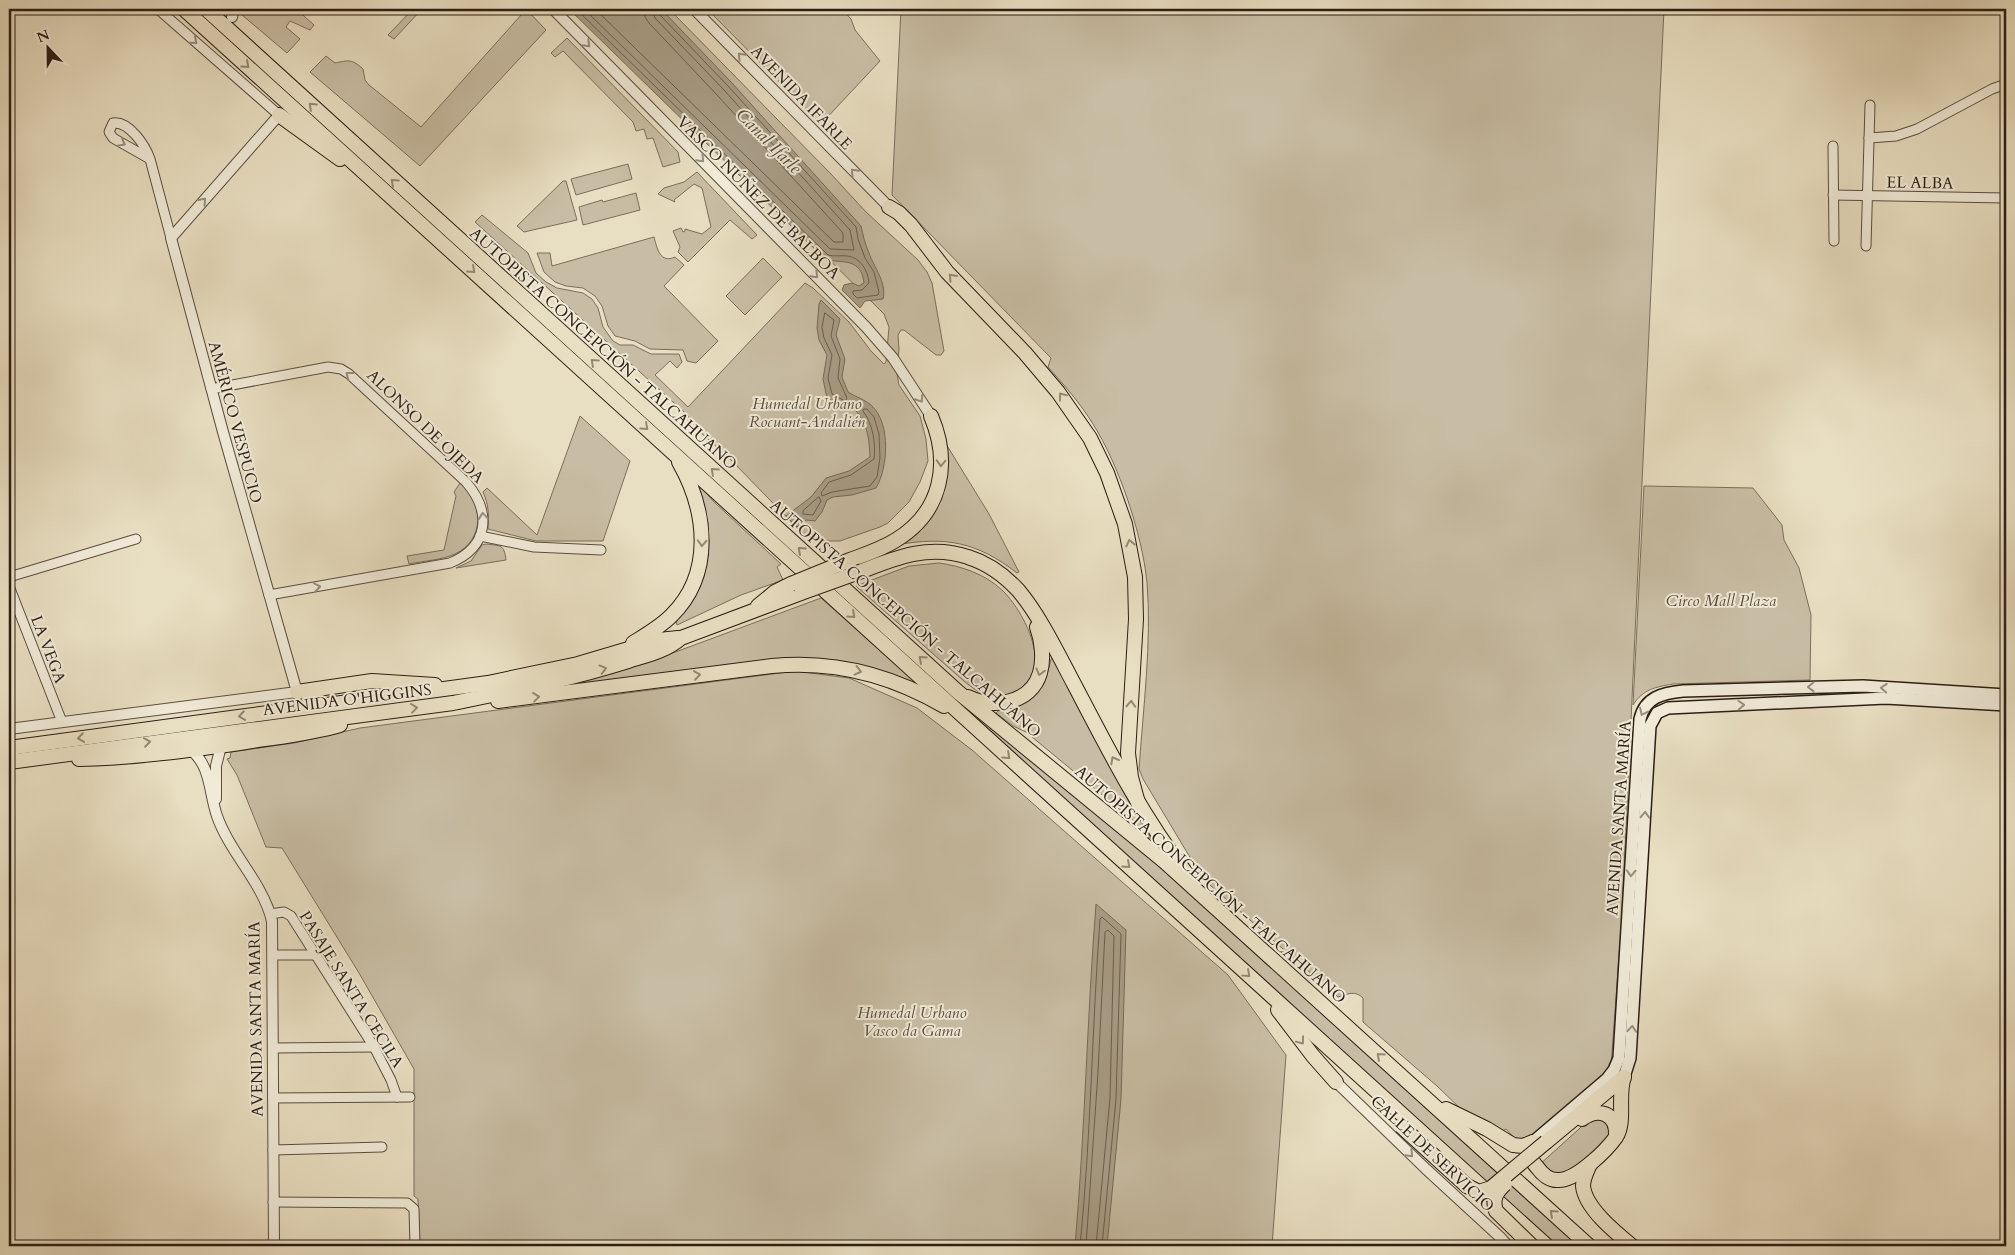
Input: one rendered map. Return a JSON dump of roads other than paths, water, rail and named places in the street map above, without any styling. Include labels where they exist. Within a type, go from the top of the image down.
[{"type":"main road","name":"AUTOPISTA CONCEPCIÓN - TALCAHUANO","points":[[184,9],[1548,1246]]},
{"type":"main road","name":"AUTOPISTA CONCEPCIÓN - TALCAHUANO","points":[[206,9],[958,692],[1092,801],[1206,899],[1417,1088],[1589,1246]]},
{"type":"main road","points":[[231,12],[244,44]]},
{"type":"main road","points":[[280,115],[321,147],[368,176]]},
{"type":"main road","points":[[889,206],[911,224],[947,272],[1025,353],[1058,392],[1090,438],[1107,473],[1125,524],[1135,577],[1136,619],[1128,753],[1131,777],[1138,803]]},
{"type":"main road","points":[[796,589],[850,560],[886,545],[906,534],[917,524],[931,505],[939,481],[942,453],[930,416]]},
{"type":"main road","points":[[611,655],[658,627],[673,614],[691,588],[699,568],[703,544],[699,508],[686,474],[670,450]]},
{"type":"main road","name":"AVENIDA O'HIGGINS","points":[[9,762],[453,703],[545,683],[618,664],[661,650],[681,638],[752,612],[796,589],[921,552],[940,551],[959,554],[986,564],[1018,590],[1030,608]]},
{"type":"main road","points":[[1030,608],[1061,660],[1138,803],[1168,849],[1206,899]]},
{"type":"main road","points":[[958,692],[980,701],[1001,704],[1019,698],[1034,685],[1040,672],[1042,652],[1039,632],[1030,608]]},
{"type":"main road","name":"AVENIDA O'HIGGINS","points":[[9,748],[464,687],[545,672],[659,640],[681,638]]},
{"type":"main road","points":[[453,703],[490,702],[772,666],[808,664],[847,668],[882,677],[919,692],[971,723]]},
{"type":"main road","points":[[297,692],[380,681],[464,687]]},
{"type":"main road","name":"AVENIDA SANTA MARÍA","points":[[1543,1143],[1614,1070],[1619,1058],[1640,719],[1643,710],[1650,701],[1660,695],[1678,692],[1825,686],[1863,686],[2006,696]]},
{"type":"main road","name":"AVENIDA SANTA MARÍA","points":[[1624,1077],[1630,1058],[1650,726],[1657,713],[1668,708],[1844,699],[1902,698],[2006,705]]},
{"type":"main road","points":[[47,756],[102,759],[191,750],[319,730],[376,713]]},
{"type":"main road","points":[[1262,988],[1304,1045],[1336,1082]]},
{"type":"main road","points":[[1308,1029],[1351,1079],[1467,1186],[1480,1192],[1491,1188],[1543,1143],[1585,1116],[1598,1112],[1608,1115],[1614,1122],[1616,1129],[1615,1138]]},
{"type":"main road","points":[[1624,1077],[1619,1130],[1615,1138],[1590,1163],[1567,1178],[1558,1180],[1550,1178],[1538,1169],[1530,1153],[1624,1077]]},
{"type":"main road","points":[[1417,1088],[1449,1111],[1493,1132],[1509,1144],[1523,1146],[1543,1143]]},
{"type":"main road","points":[[1532,1246],[1498,1214],[1494,1207],[1494,1199],[1500,1189],[1543,1143]]},
{"type":"main road","points":[[1590,1163],[1584,1179],[1586,1195],[1602,1220],[1632,1246]]},
{"type":"street","points":[[158,9],[280,115],[171,238]]},
{"type":"street","name":"VASCO NÚÑEZ DE BALBOA","points":[[553,9],[852,312],[893,358],[930,416]]},
{"type":"street","name":"AVENIDA IFARLE","points":[[694,9],[889,206]]},
{"type":"street","points":[[1868,138],[1896,136],[1917,129],[2005,83]]},
{"type":"street","points":[[1866,246],[1870,105]]},
{"type":"street","name":"AMÉRICO VESPUCIO","points":[[150,159],[113,138],[109,132],[110,125],[118,122],[125,125],[145,147],[150,159],[297,692]]},
{"type":"street","points":[[1833,146],[1834,241]]},
{"type":"street","name":"EL ALBA","points":[[1833,195],[2006,198]]},
{"type":"street","name":"ALONSO DE OJEDA","points":[[212,389],[328,367],[345,372],[472,488],[483,510],[484,523],[480,536]]},
{"type":"street","points":[[269,595],[450,563],[469,552],[480,536],[534,547],[601,550]]},
{"type":"street","points":[[9,577],[136,540]]},
{"type":"street","name":"LA VEGA","points":[[9,586],[62,722]]},
{"type":"street","name":"AVENIDA O'HIGGINS","points":[[9,729],[297,692]]},
{"type":"street","points":[[215,805],[217,794],[216,760],[221,746]]},
{"type":"street","name":"AVENIDA SANTA MARÍA","points":[[191,750],[202,761],[219,822],[270,914],[273,928],[274,1246]]},
{"type":"street","name":"PASAJE SANTA CECILA","points":[[270,914],[284,912],[289,915],[374,1047],[391,1080],[397,1097]]},
{"type":"street","points":[[273,955],[316,955]]},
{"type":"street","points":[[273,1048],[374,1047]]},
{"type":"street","name":"CALLE DE SERVICIO","points":[[1336,1082],[1426,1170],[1508,1246]]},
{"type":"street","points":[[273,1098],[410,1097]]},
{"type":"street","points":[[273,1150],[382,1147]]},
{"type":"street","points":[[274,1202],[404,1202],[411,1205],[414,1212],[415,1246]]},
{"type":"water","name":"Canal Ifarle","points":[[569,9],[661,9],[732,83],[861,226],[864,240],[882,281],[883,299],[865,301],[860,308],[842,290],[844,285],[852,283],[859,286],[864,283],[859,269],[851,263],[826,260]]},
{"type":"water","points":[[821,300],[840,319],[836,335],[845,359],[842,377],[848,392],[870,404],[878,414],[885,435],[885,458],[876,488],[852,495],[833,497],[827,500],[822,512],[815,521],[806,520],[797,527],[786,516],[811,497],[826,478],[849,471],[870,457],[866,430],[858,413],[853,407],[842,406],[827,398],[823,379],[827,355],[819,340],[817,328]]},
{"type":"water","points":[[1096,904],[1126,930],[1121,1099],[1107,1246],[1075,1246],[1090,990]]},
{"type":"park label","name":"Humedal Urbano Rocuant-Andalién","points":[[807,412]]},
{"type":"park label","name":"Circo Mall Plaza","points":[[1721,600]]},
{"type":"park label","name":"Humedal Urbano Vasco da Gama","points":[[912,1021]]}]
